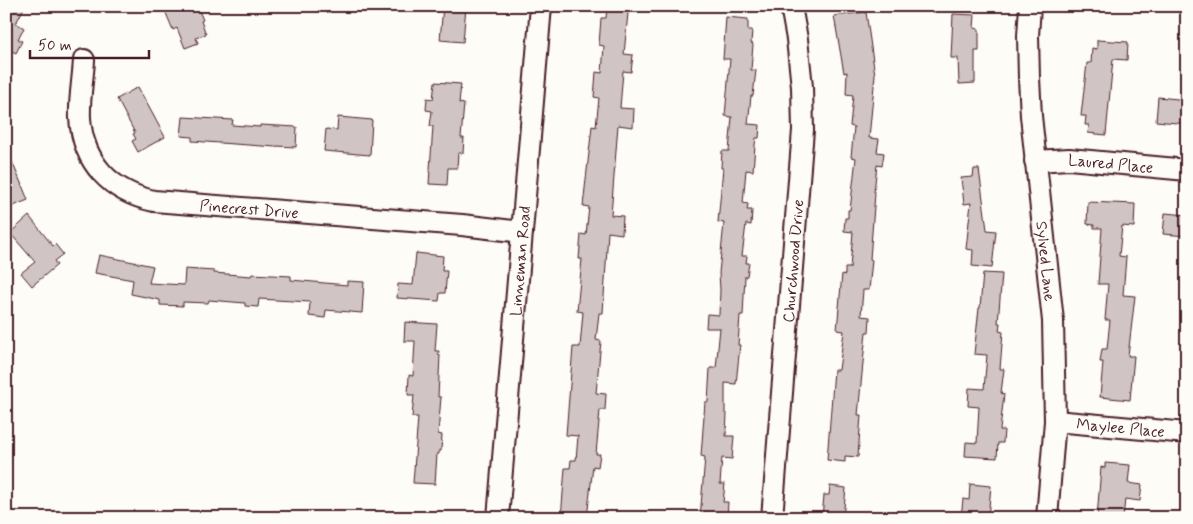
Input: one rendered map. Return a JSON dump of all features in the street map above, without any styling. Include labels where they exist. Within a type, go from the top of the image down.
[{"type":"street","name":"Linneman Road","points":[[498,518],[540,6]]},
{"type":"street","name":"Churchwood Drive","points":[[772,518],[803,130],[802,87],[797,38],[791,6]]},
{"type":"street","name":"Sylved Lane","points":[[1030,6],[1028,78],[1035,161],[1053,321],[1055,421],[1047,518]]},
{"type":"street","name":"Pinecrest Drive","points":[[84,60],[80,116],[82,135],[88,153],[98,168],[111,182],[126,193],[154,201],[462,225],[522,232]]},
{"type":"street","name":"Laured Place","points":[[1035,161],[1069,159],[1187,170]]},
{"type":"street","name":"Maylee Place","points":[[1055,421],[1187,433]]},
{"type":"building","points":[[6,6],[25,6],[16,23],[24,28],[18,39],[22,41],[16,53],[12,51],[6,62]]},
{"type":"building","points":[[163,6],[197,6],[206,34],[196,38],[198,43],[185,48],[177,28],[173,30]]},
{"type":"building","points":[[443,6],[466,6],[463,42],[440,40]]},
{"type":"building","points":[[607,6],[625,6],[624,12],[628,13],[624,54],[633,55],[631,72],[623,71],[620,108],[634,109],[633,127],[618,125],[611,215],[623,216],[622,234],[608,232],[603,313],[599,313],[596,340],[601,341],[596,393],[606,394],[605,410],[600,410],[596,454],[600,454],[598,467],[593,466],[587,518],[561,518],[565,468],[570,468],[571,460],[576,460],[578,436],[566,435],[573,347],[580,347],[583,312],[577,311],[582,259],[579,259],[581,234],[586,235],[589,207],[583,206],[592,126],[596,127],[599,98],[594,97],[596,72],[602,73],[604,46],[599,45],[601,18],[606,18]]},
{"type":"building","points":[[866,12],[875,75],[869,138],[879,139],[877,152],[884,153],[882,166],[877,165],[874,192],[869,290],[863,290],[861,316],[870,317],[869,332],[866,332],[858,415],[861,415],[858,457],[845,456],[845,462],[827,460],[834,370],[839,370],[844,331],[837,330],[842,274],[845,275],[845,268],[850,268],[853,232],[844,231],[845,218],[848,218],[848,210],[850,210],[856,158],[851,157],[854,127],[850,126],[853,95],[846,94],[847,72],[844,73],[834,16]]},
{"type":"building","points":[[953,14],[975,15],[974,28],[979,29],[979,51],[975,51],[975,83],[959,84],[958,58],[951,58]]},
{"type":"building","points":[[726,17],[748,19],[748,30],[752,30],[751,70],[756,70],[748,124],[760,125],[759,138],[756,138],[753,171],[746,170],[743,203],[748,204],[747,210],[752,210],[751,225],[746,224],[742,256],[747,256],[746,263],[749,263],[747,276],[745,276],[743,315],[740,315],[738,345],[740,345],[736,384],[725,383],[726,436],[734,436],[732,459],[722,458],[720,484],[725,484],[723,502],[728,502],[727,518],[700,518],[705,457],[701,456],[705,402],[708,402],[710,368],[716,368],[720,328],[706,328],[707,314],[719,315],[719,273],[724,223],[718,222],[723,168],[721,168],[722,151],[729,151],[732,117],[725,116],[730,59],[723,59]]},
{"type":"building","points":[[1097,40],[1128,42],[1127,60],[1113,59],[1106,135],[1088,133],[1089,125],[1085,125],[1086,116],[1081,116],[1087,63],[1091,63],[1092,48],[1097,49]]},
{"type":"building","points":[[435,82],[461,84],[459,103],[464,104],[461,138],[464,138],[463,153],[458,153],[457,168],[448,168],[447,185],[429,184],[433,126],[430,126],[432,111],[426,110],[427,98],[433,99]]},
{"type":"building","points":[[138,87],[165,137],[138,152],[132,141],[136,139],[133,134],[135,133],[117,99]]},
{"type":"building","points":[[1158,97],[1187,100],[1187,124],[1156,121]]},
{"type":"building","points":[[183,117],[233,120],[232,125],[297,127],[296,147],[192,141],[192,137],[181,136]]},
{"type":"building","points":[[338,117],[372,120],[370,155],[324,151],[326,129],[337,130]]},
{"type":"building","points":[[6,147],[28,200],[6,209]]},
{"type":"building","points":[[974,169],[979,169],[987,230],[996,231],[992,268],[972,266],[973,250],[966,249],[971,203],[964,204],[961,178],[973,177]]},
{"type":"building","points":[[1088,202],[1135,204],[1134,227],[1122,226],[1119,256],[1126,257],[1123,295],[1135,296],[1128,356],[1134,356],[1130,400],[1100,397],[1103,362],[1100,362],[1102,349],[1107,349],[1110,320],[1105,320],[1108,284],[1098,284],[1102,228],[1094,228],[1094,225],[1087,224]]},
{"type":"building","points":[[1165,213],[1187,215],[1187,236],[1163,234]]},
{"type":"building","points":[[29,216],[53,246],[55,244],[63,254],[54,261],[57,265],[32,286],[21,273],[35,262],[10,233]]},
{"type":"building","points":[[416,253],[443,256],[442,271],[447,271],[445,293],[440,293],[439,301],[397,298],[398,284],[413,285]]},
{"type":"building","points":[[99,255],[153,266],[149,283],[184,285],[185,269],[251,276],[252,274],[291,276],[291,280],[347,285],[347,281],[364,282],[362,313],[326,310],[325,318],[309,316],[310,302],[259,299],[258,307],[245,306],[245,303],[209,300],[208,303],[183,302],[183,306],[160,305],[160,300],[131,294],[133,280],[95,273]]},
{"type":"building","points":[[983,273],[1002,274],[998,323],[1000,323],[999,331],[1003,332],[1000,369],[1004,369],[1001,393],[1004,394],[1000,430],[1004,430],[1003,443],[998,443],[997,458],[965,456],[966,442],[977,443],[979,407],[968,406],[969,388],[984,389],[987,355],[974,354]]},
{"type":"building","points":[[405,322],[437,324],[435,351],[439,351],[438,355],[440,355],[438,397],[441,397],[438,434],[442,435],[441,451],[437,454],[435,484],[413,483],[418,417],[412,417],[414,395],[408,395],[409,375],[413,376],[415,341],[404,341]]},
{"type":"building","points":[[1105,463],[1130,465],[1128,483],[1142,485],[1140,501],[1125,499],[1123,518],[1097,518],[1101,467],[1105,468]]},
{"type":"building","points":[[970,484],[991,486],[988,518],[961,518],[963,499],[969,500]]},
{"type":"building","points":[[830,486],[846,488],[843,518],[822,518],[824,495],[829,495]]}]
